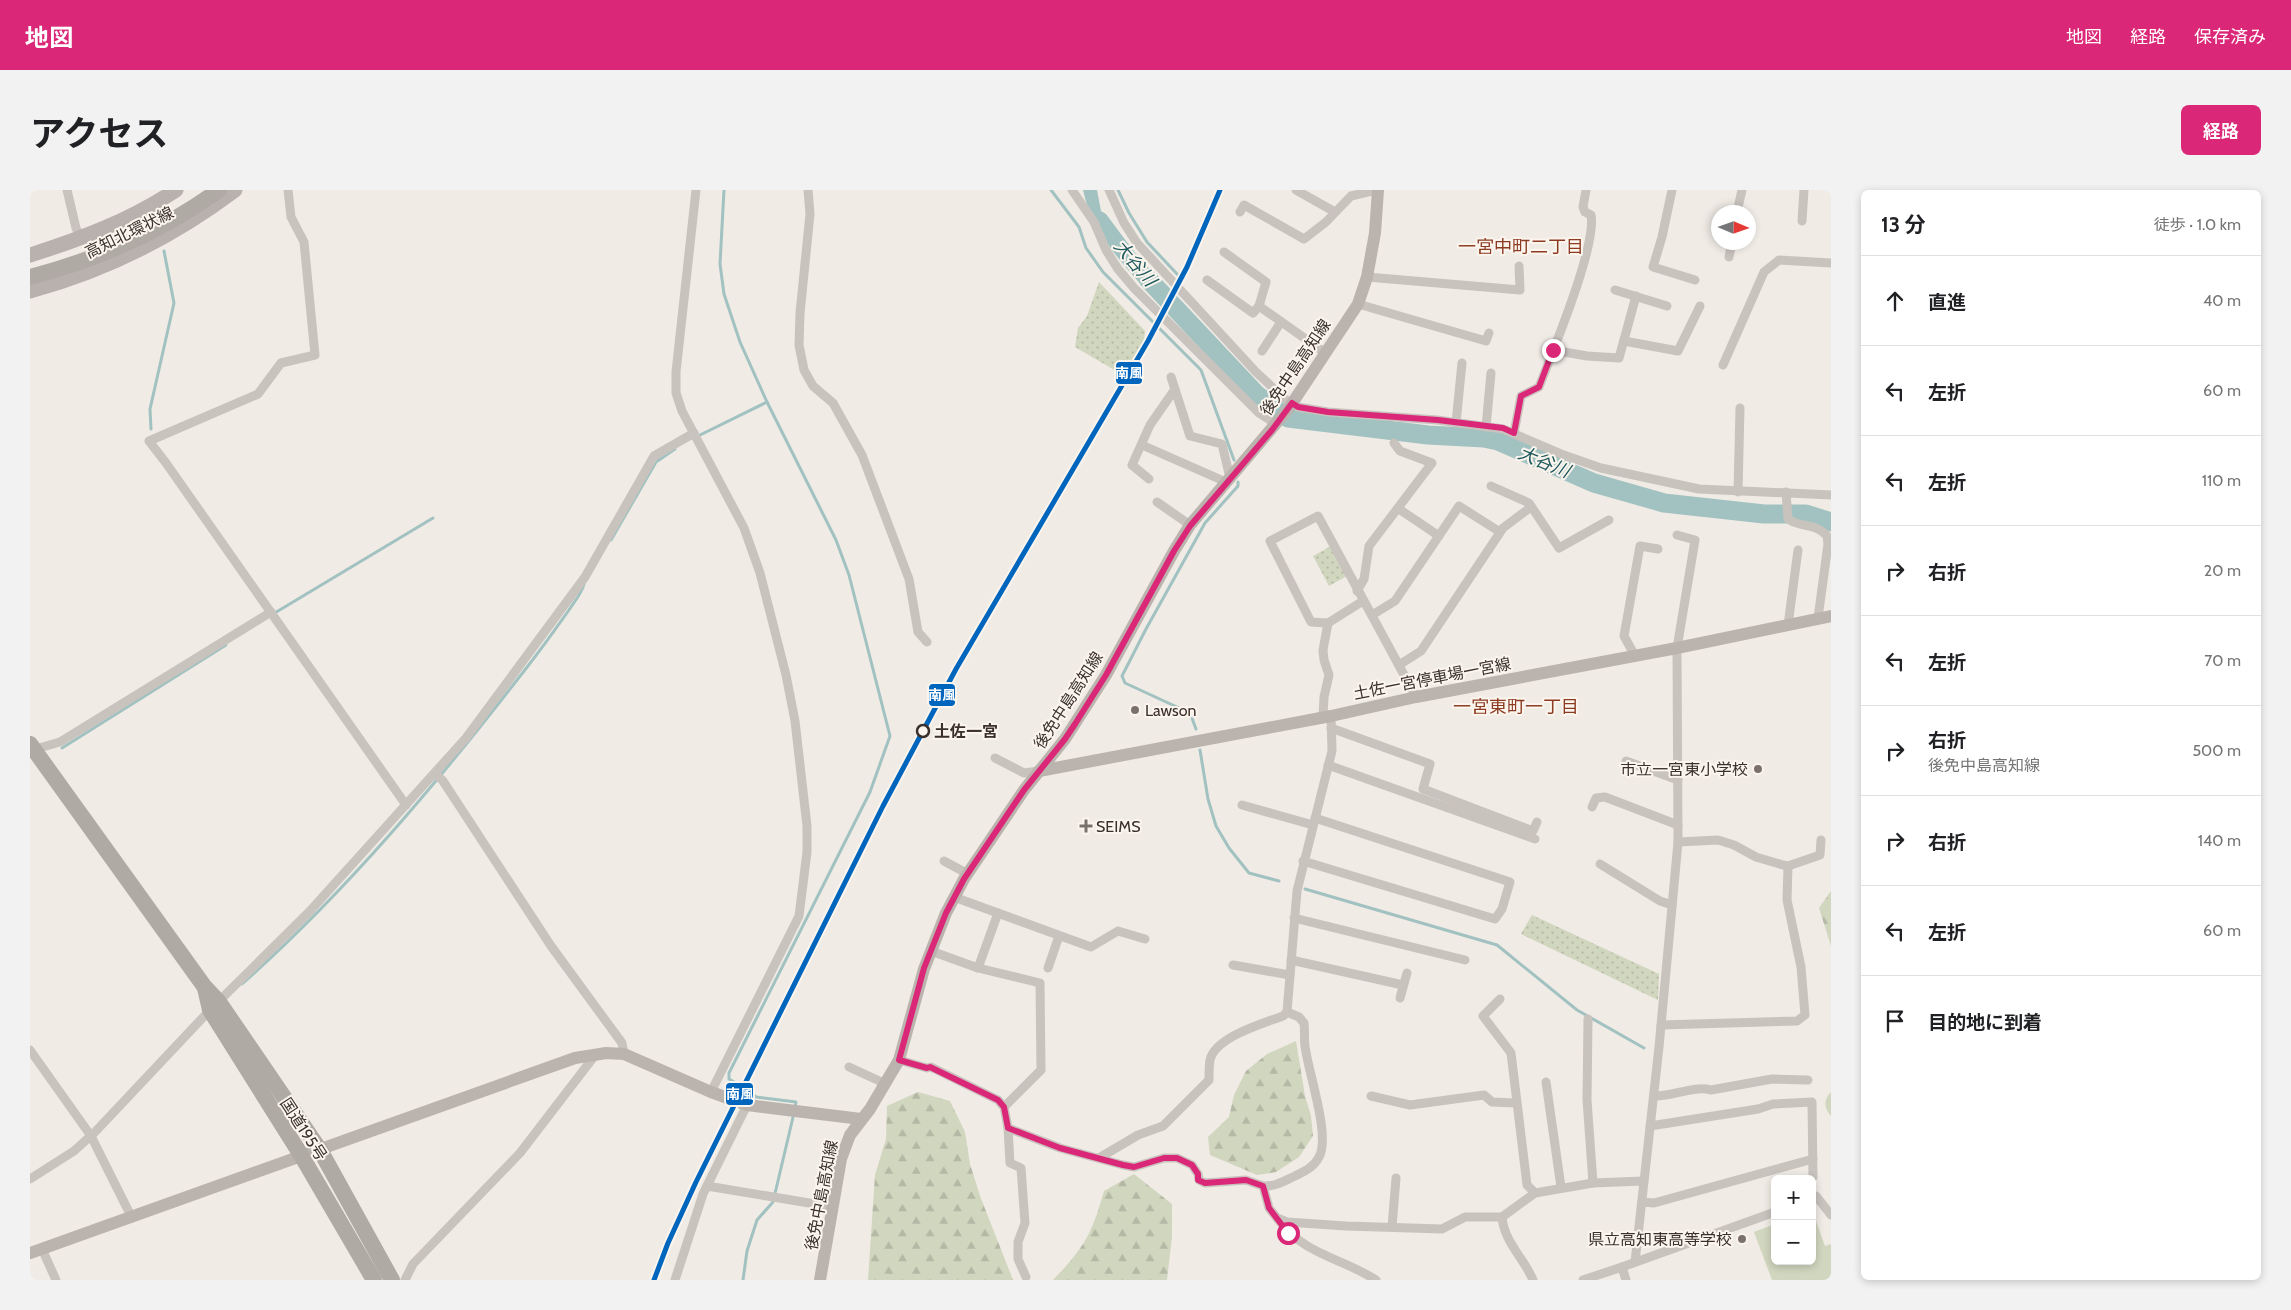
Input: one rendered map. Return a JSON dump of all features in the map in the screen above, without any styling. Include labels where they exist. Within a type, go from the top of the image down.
[{"type":"highway","points":[[30,277],[64,268],[142,237],[176,219],[219,190]]},
{"type":"highway","name":"国道195号","points":[[31,748],[204,986],[374,1280]]},
{"type":"highway","name":"国道195号","points":[[214,1006],[320,1150],[392,1280]]},
{"type":"main road","name":"高知北環状線","points":[[30,255],[81,238],[139,211],[176,190]]},
{"type":"main road","name":"高知北環状線","points":[[30,291],[98,267],[154,242],[193,219],[235,190]]},
{"type":"main road","name":"後免中島高知線","points":[[820,1280],[841,1159],[850,1135],[861,1118],[870,1109],[899,1060],[924,968],[954,897],[1024,790],[1065,739],[1106,675],[1174,551],[1190,526],[1291,405],[1324,352],[1358,304],[1367,277],[1375,234],[1377,190]]},
{"type":"main road","name":"土佐一宮停車場一宮線","points":[[1039,772],[1328,720],[1416,697],[1677,648],[1825,617]]},
{"type":"main road","points":[[36,1251],[132,1218],[301,1155],[320,1150],[547,1066],[596,1054],[624,1054],[711,1092],[747,1105],[861,1118]]},
{"type":"street","points":[[67,190],[76,228],[81,238]]},
{"type":"street","points":[[288,190],[291,217],[304,242],[316,355],[281,363],[258,394],[149,441],[406,805]]},
{"type":"street","points":[[696,190],[676,372],[676,393],[682,411],[698,443],[744,528],[760,573],[786,675],[794,721],[807,826],[807,852],[799,916],[711,1092]]},
{"type":"street","points":[[808,190],[810,214],[800,313],[799,345],[804,370],[813,386],[833,403],[862,454],[909,579],[918,632],[927,642]]},
{"type":"street","points":[[1072,190],[1094,222],[1110,256],[1134,288],[1259,413],[1276,424]]},
{"type":"street","points":[[1079,190],[1080,200]]},
{"type":"street","points":[[1109,190],[1124,223],[1137,243],[1256,372],[1291,405],[1328,412],[1503,428],[1561,454],[1601,468],[1699,489],[1831,495]]},
{"type":"street","points":[[1296,190],[1334,212]]},
{"type":"street","points":[[1240,212],[1244,205],[1304,239],[1326,222],[1350,196],[1377,190]]},
{"type":"street","points":[[1514,433],[1521,396],[1539,387],[1587,250],[1592,222],[1591,215],[1584,212],[1583,207],[1586,190]]},
{"type":"street","points":[[1672,190],[1662,237],[1653,267],[1695,280]]},
{"type":"street","points":[[1739,205],[1742,190]]},
{"type":"street","points":[[1802,221],[1804,190]]},
{"type":"street","points":[[1729,257],[1730,250]]},
{"type":"street","points":[[1207,280],[1253,313],[1259,306],[1266,282],[1224,252]]},
{"type":"street","points":[[1723,365],[1764,272],[1779,260],[1831,263]]},
{"type":"street","points":[[1367,277],[1520,290],[1519,266]]},
{"type":"street","points":[[1615,290],[1667,306]]},
{"type":"street","points":[[1553,350],[1587,356],[1619,358],[1636,296]]},
{"type":"street","points":[[1358,304],[1486,341],[1489,333]]},
{"type":"street","points":[[1259,306],[1324,352]]},
{"type":"street","points":[[1624,341],[1678,351],[1700,306]]},
{"type":"street","points":[[1262,351],[1281,322]]},
{"type":"street","points":[[1456,423],[1462,363]]},
{"type":"street","points":[[1486,426],[1491,373]]},
{"type":"street","points":[[1171,377],[1190,436],[1222,444],[1228,480]]},
{"type":"street","points":[[1149,479],[1132,465],[1150,425],[1175,389]]},
{"type":"street","points":[[1738,492],[1740,408]]},
{"type":"street","points":[[30,1179],[74,1151],[91,1136],[214,1006],[310,911],[436,772],[466,738],[585,578],[654,456],[694,433]]},
{"type":"street","points":[[1358,591],[1364,579],[1369,546],[1399,509],[1432,463],[1400,451],[1394,443]]},
{"type":"street","points":[[1142,445],[1228,480]]},
{"type":"street","points":[[1490,486],[1529,503],[1559,548],[1609,520]]},
{"type":"street","points":[[1786,492],[1788,519],[1793,523],[1816,527],[1827,536],[1825,617]]},
{"type":"street","points":[[1157,502],[1190,526]]},
{"type":"street","points":[[1372,615],[1395,601],[1459,506],[1500,532]]},
{"type":"street","points":[[1399,665],[1422,651],[1500,532],[1531,506]]},
{"type":"street","points":[[1399,509],[1439,536]]},
{"type":"street","points":[[1362,601],[1328,623],[1311,622],[1270,541],[1318,516],[1362,601],[1372,615],[1416,697]]},
{"type":"street","points":[[1635,1262],[1654,1096],[1678,842],[1677,648],[1694,540],[1676,535]]},
{"type":"street","points":[[1635,656],[1624,636],[1640,546],[1658,549]]},
{"type":"street","points":[[1788,625],[1798,550]]},
{"type":"street","points":[[31,748],[60,742],[271,612]]},
{"type":"street","points":[[1099,1158],[1138,1135],[1163,1126],[1209,1080],[1210,1058],[1220,1045],[1234,1036],[1283,1016],[1287,1012],[1294,918],[1303,862],[1332,750],[1324,697],[1329,675],[1323,650],[1328,623]]},
{"type":"street","points":[[1328,720],[1430,764],[1422,790],[1533,831],[1537,822]]},
{"type":"street","points":[[995,758],[1024,773],[1039,772]]},
{"type":"street","points":[[1626,761],[1678,780]]},
{"type":"street","points":[[1328,765],[1535,840]]},
{"type":"street","points":[[436,772],[546,939],[622,1043],[624,1054]]},
{"type":"street","points":[[1592,807],[1596,798],[1605,797],[1678,825]]},
{"type":"street","points":[[1242,805],[1314,821],[1510,882],[1502,909],[1495,919],[1303,862]]},
{"type":"street","points":[[1678,842],[1718,840],[1734,845],[1773,864],[1788,866],[1820,856],[1821,840]]},
{"type":"street","points":[[944,860],[968,874]]},
{"type":"street","points":[[1600,864],[1660,901],[1672,905]]},
{"type":"street","points":[[1661,1025],[1797,1021],[1805,1015],[1801,967],[1787,900],[1788,866]]},
{"type":"street","points":[[954,897],[1091,948],[1118,932],[1145,939]]},
{"type":"street","points":[[978,968],[998,913]]},
{"type":"street","points":[[1294,918],[1465,960]]},
{"type":"street","points":[[1048,968],[1059,936]]},
{"type":"street","points":[[931,951],[978,968],[1040,984],[1041,1070],[1004,1107]]},
{"type":"street","points":[[1291,960],[1403,985]]},
{"type":"street","points":[[1233,965],[1290,975]]},
{"type":"street","points":[[1400,998],[1407,973]]},
{"type":"street","points":[[1500,999],[1483,1016],[1511,1053],[1527,1185],[1535,1193]]},
{"type":"street","points":[[1008,1128],[1060,1148],[1134,1167],[1164,1158],[1177,1158],[1192,1165],[1201,1182],[1246,1180],[1272,1187],[1310,1168],[1320,1155],[1322,1143],[1320,1120],[1305,1045],[1304,1023],[1299,1017],[1287,1012]]},
{"type":"street","points":[[1588,1019],[1587,1100],[1593,1183]]},
{"type":"street","points":[[31,1053],[91,1136],[132,1218]]},
{"type":"street","points":[[409,1278],[413,1264],[520,1153],[596,1054]]},
{"type":"street","points":[[899,1060],[927,1068],[930,1067],[998,1100],[1004,1107],[1008,1128],[1010,1163],[1021,1168],[1025,1223],[1018,1242],[1018,1259],[1026,1277]]},
{"type":"street","points":[[848,1067],[886,1084]]},
{"type":"street","points":[[1654,1096],[1665,1096],[1704,1088],[1711,1090],[1772,1079],[1808,1080]]},
{"type":"street","points":[[1546,1082],[1561,1187]]},
{"type":"street","points":[[1371,1096],[1410,1105],[1484,1095],[1492,1102],[1516,1103]]},
{"type":"street","points":[[1650,1126],[1758,1109],[1773,1104],[1812,1102],[1813,1175]]},
{"type":"street","points":[[677,1279],[707,1186],[747,1105]]},
{"type":"street","points":[[1642,1202],[1654,1203],[1813,1160]]},
{"type":"street","points":[[1392,1227],[1396,1178]]},
{"type":"street","points":[[1277,1218],[1286,1222],[1326,1225],[1442,1229],[1465,1217],[1502,1217],[1535,1193],[1593,1183],[1643,1181]]},
{"type":"street","points":[[707,1186],[833,1207]]},
{"type":"street","points":[[1263,1186],[1269,1208],[1288,1233],[1301,1244],[1376,1280]]},
{"type":"street","points":[[1816,1196],[1831,1215]]},
{"type":"street","points":[[1583,1280],[1771,1213]]},
{"type":"street","points":[[1502,1217],[1510,1242],[1534,1280]]},
{"type":"street","points":[[36,1251],[56,1280]]},
{"type":"street","points":[[1622,1267],[1626,1280]]},
{"type":"green space","points":[[1099,282],[1145,331],[1144,341],[1123,375],[1075,347],[1078,328],[1087,316]]},
{"type":"green space","points":[[1331,546],[1347,576],[1329,586],[1313,556]]},
{"type":"green space","points":[[1831,891],[1831,946],[1819,908]]},
{"type":"green space","points":[[1532,915],[1659,974],[1658,1000],[1521,934]]},
{"type":"green space","points":[[1296,1041],[1305,1096],[1311,1116],[1313,1136],[1299,1157],[1276,1172],[1257,1175],[1210,1155],[1208,1137],[1229,1117],[1234,1095],[1246,1071],[1267,1054]]},
{"type":"green space","points":[[918,1092],[950,1101],[965,1132],[970,1164],[980,1196],[1013,1280],[868,1280],[875,1175],[886,1139],[887,1106]]},
{"type":"green space","points":[[1831,1092],[1831,1116],[1825,1104]]},
{"type":"green space","points":[[1134,1174],[1172,1204],[1172,1237],[1167,1280],[1053,1280],[1086,1240],[1104,1191]]},
{"type":"green space","points":[[1816,1221],[1825,1246],[1831,1244],[1831,1280],[1772,1280],[1754,1232],[1771,1226],[1771,1265],[1816,1265]]},
{"type":"water","points":[[1083,190],[1097,190],[1101,211],[1106,214],[1135,253],[1169,291],[1161,306],[1114,253],[1095,223]]},
{"type":"waterway","points":[[724,190],[720,264],[724,294],[740,342],[767,402],[836,540],[849,575],[890,736],[870,792],[729,1073],[729,1079],[756,1097],[796,1102],[795,1107]]},
{"type":"waterway","points":[[1051,190],[1079,227],[1086,248],[1103,272],[1201,370],[1234,460]]},
{"type":"waterway","points":[[1118,190],[1129,213],[1147,242],[1178,275]]},
{"type":"waterway","points":[[151,429],[150,409],[174,303],[164,251]]},
{"type":"waterway","name":"大谷川","points":[[1148,279],[1256,394],[1288,418],[1428,435],[1484,438],[1498,441],[1594,483],[1664,503],[1764,514],[1806,514],[1831,522]]},
{"type":"waterway","points":[[696,437],[767,402]]},
{"type":"waterway","points":[[611,540],[656,462],[675,449]]},
{"type":"waterway","points":[[1196,729],[1190,713],[1125,683],[1122,676],[1205,523],[1238,486],[1238,482]]},
{"type":"waterway","points":[[273,614],[433,518]]},
{"type":"waterway","points":[[242,984],[281,948],[355,873],[425,794],[536,656],[578,597],[584,584]]},
{"type":"waterway","points":[[62,748],[226,645]]},
{"type":"waterway","points":[[1200,750],[1208,799],[1216,826],[1229,848],[1249,873],[1279,881]]},
{"type":"waterway","points":[[1305,889],[1497,945],[1577,1010],[1644,1048]]},
{"type":"waterway","points":[[743,1280],[747,1251],[757,1220],[773,1202],[794,1113]]},
{"type":"transit line","name":"南風","points":[[654,1280],[668,1243],[696,1182],[883,806],[956,669],[1148,341],[1187,267],[1220,190]]},
{"type":"place","name":"Lawson","points":[[1135,710]]},
{"type":"place","name":"土佐一宮","points":[[923,731]]},
{"type":"place","name":"市立一宮東小学校","points":[[1758,769]]},
{"type":"place","name":"SEIMS","points":[[1086,826]]},
{"type":"place","name":"県立高知東高等学校","points":[[1742,1239]]},
{"type":"district","name":"一宮中町二丁目","points":[[1521,247]]},
{"type":"district","name":"一宮東町一丁目","points":[[1516,707]]},
{"type":"route","points":[[1288,1233],[1269,1208],[1263,1186],[1251,1180],[1205,1183],[1198,1180],[1198,1174],[1192,1165],[1177,1158],[1164,1158],[1134,1167],[1060,1148],[1008,1128],[1009,1125],[1004,1107],[998,1100],[930,1067],[927,1068],[899,1060],[924,968],[946,913],[964,879],[1024,790],[1075,724],[1106,675],[1174,551],[1190,526],[1272,430],[1292,403],[1309,410],[1417,420],[1438,420],[1503,428],[1514,433],[1521,396],[1539,387],[1553,350]]}]
